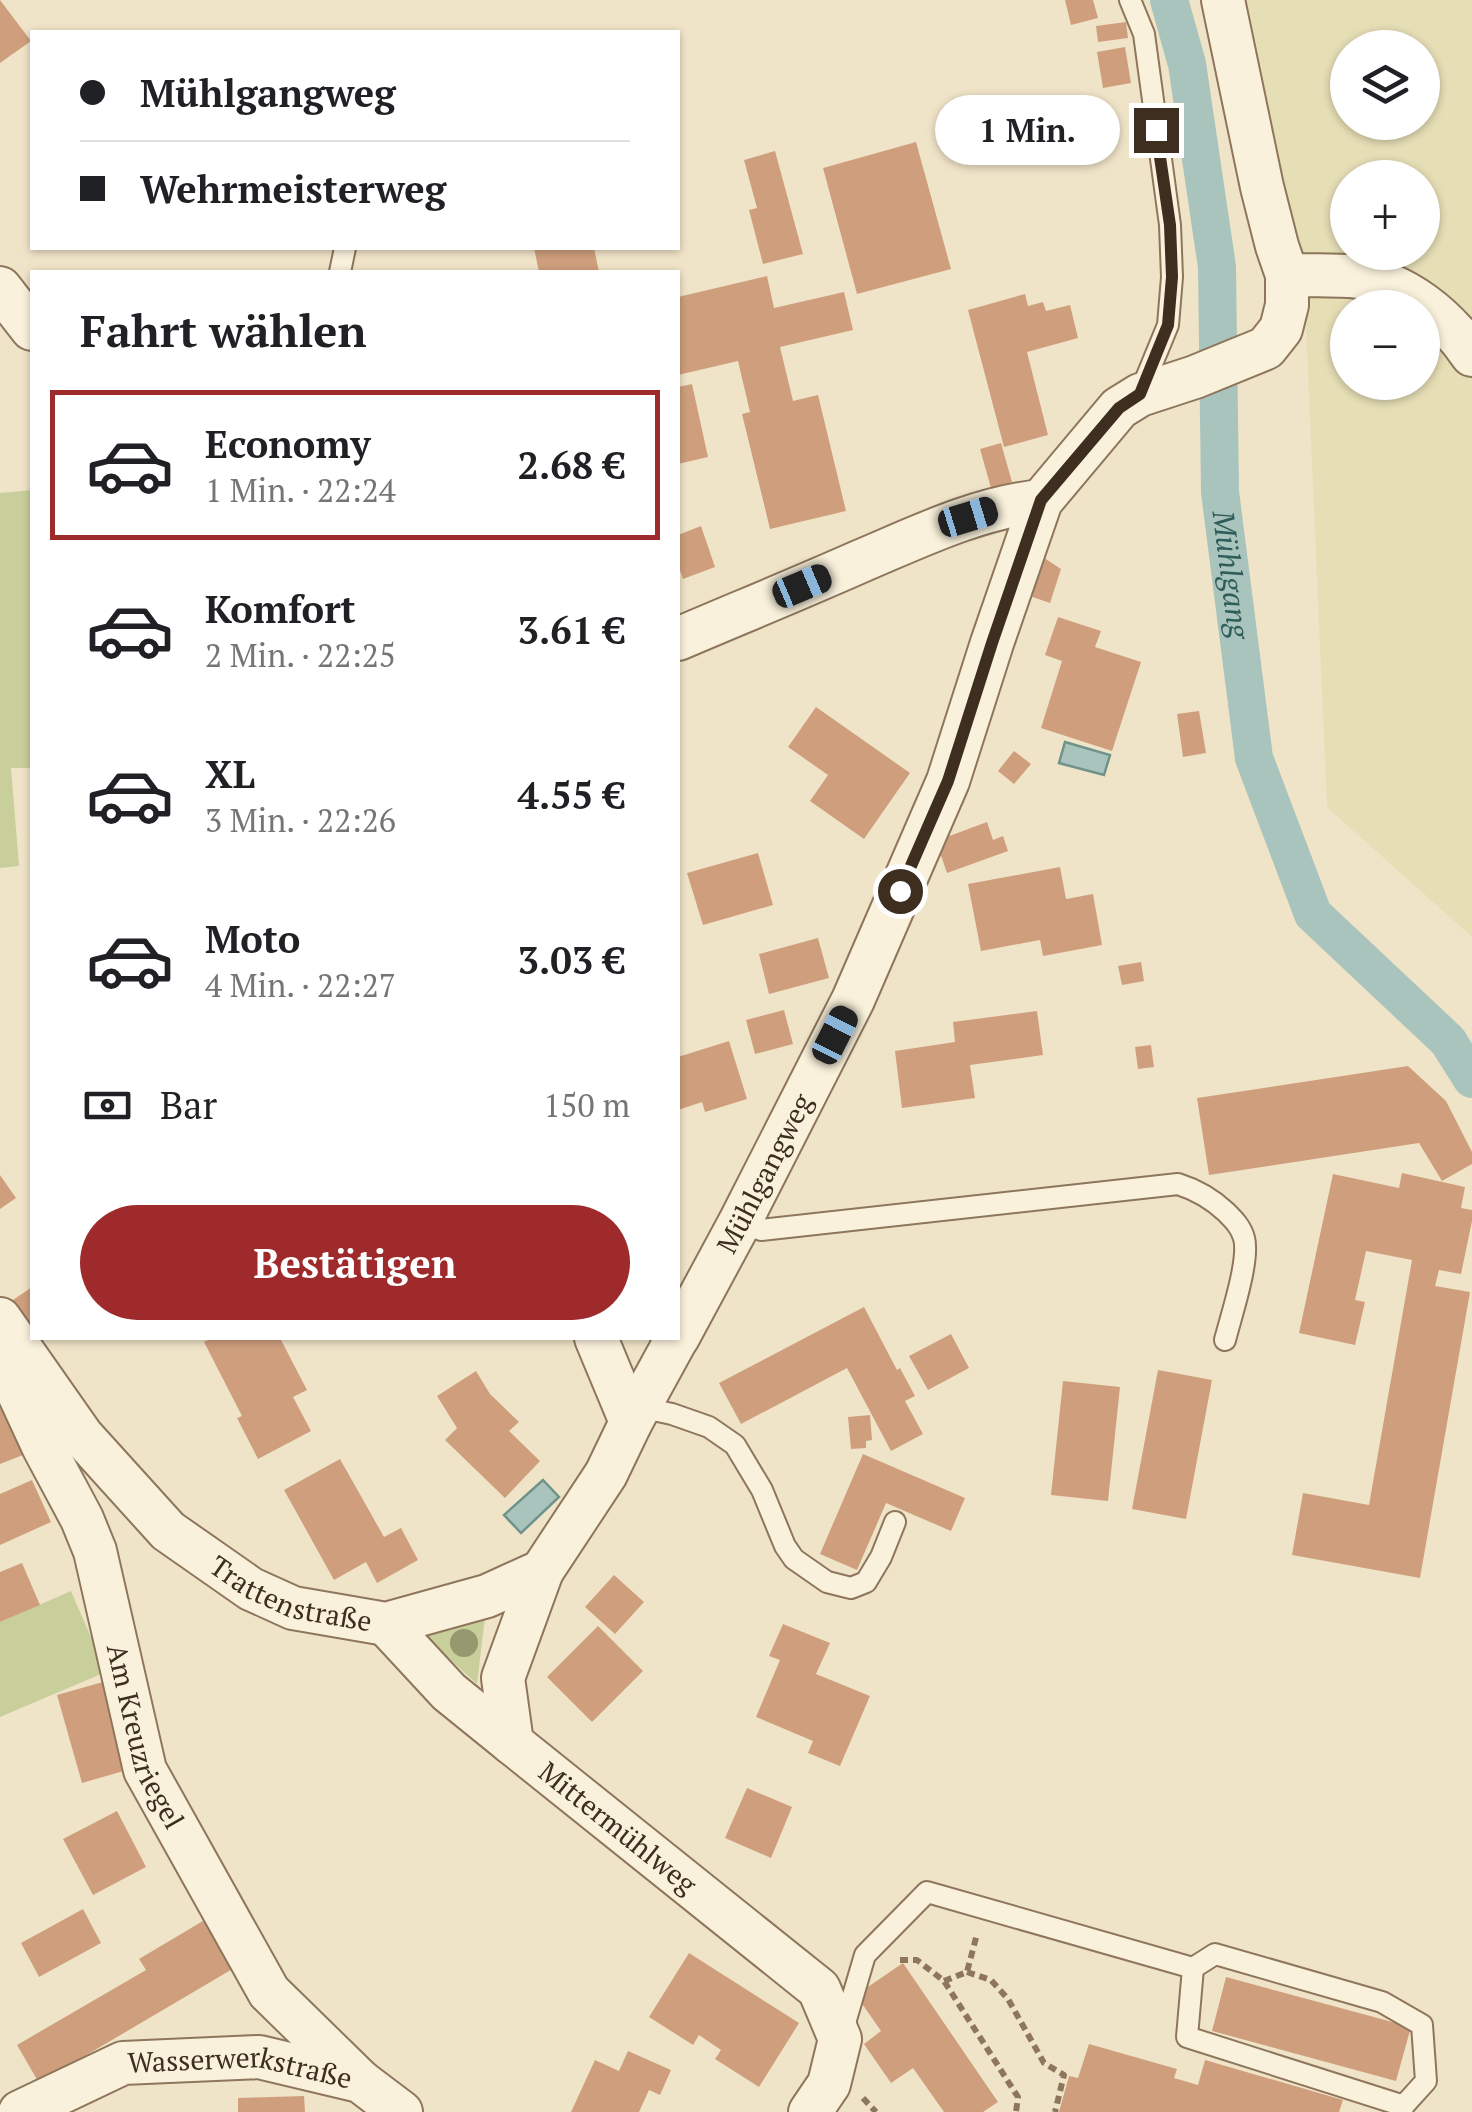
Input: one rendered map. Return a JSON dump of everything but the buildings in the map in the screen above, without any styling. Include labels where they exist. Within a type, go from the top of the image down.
[{"type":"street","points":[[1223,0],[1262,187],[1287,275],[1361,277],[1407,293],[1441,320],[1472,356]]},
{"type":"street","name":"Mühlgangweg","points":[[680,1333],[853,1000],[948,781],[1041,500],[1119,408],[1140,394],[1266,348],[1281,329],[1288,305],[1287,275]]},
{"type":"street","points":[[0,288],[30,326]]},
{"type":"street","points":[[680,638],[918,534],[1009,504],[1041,500]]},
{"type":"street","name":"Trattenstraße","points":[[0,1319],[82,1436],[168,1532],[251,1589],[293,1608],[386,1624],[487,1596],[542,1571]]},
{"type":"street","points":[[542,1571],[606,1474],[635,1415],[597,1340]]},
{"type":"street","name":"Mühlgangweg","points":[[635,1415],[676,1340]]},
{"type":"street","name":"Am Kreuzriegel","points":[[0,1352],[95,1551],[144,1770],[268,1992],[360,2082]]},
{"type":"street","name":"Mittermühlweg","points":[[542,1571],[503,1678],[512,1743],[819,1989],[840,2039]]},
{"type":"street","points":[[386,1624],[449,1692],[512,1743]]},
{"type":"street","points":[[810,2112],[829,2084],[840,2039]]},
{"type":"street","name":"Wasserwerkstraße","points":[[20,2112],[123,2064],[259,2057],[360,2082],[401,2112]]},
{"type":"lane","points":[[1130,0],[1144,34],[1170,225],[1172,277],[1168,325],[1140,394]]},
{"type":"lane","points":[[740,1222],[761,1230],[1178,1184],[1196,1189],[1215,1202],[1238,1224],[1245,1241],[1225,1340]]},
{"type":"lane","points":[[635,1415],[672,1414],[709,1426],[735,1445],[762,1490],[794,1558],[827,1582],[851,1588],[866,1582],[882,1557],[895,1522]]},
{"type":"lane","points":[[840,2039],[866,1955],[927,1892],[1193,1968],[1215,1954],[1382,2002],[1422,2025],[1426,2081],[1401,2109],[1187,2038],[1193,1968]]},
{"type":"path","points":[[967,1972],[983,1908]]},
{"type":"path","points":[[859,1978],[897,1960],[917,1960],[944,1981],[1018,2097],[1016,2112]]},
{"type":"path","points":[[944,1981],[967,1972],[991,1980],[1008,1999],[1044,2063],[1064,2075],[1055,2112]]},
{"type":"shaded area","points":[[1238,0],[1472,0],[1472,937],[1327,807],[1306,325]]},
{"type":"green space","points":[[30,490],[30,768],[11,768],[19,866],[0,868],[0,493]]},
{"type":"green space","points":[[71,1591],[106,1672],[0,1717],[0,1622]]},
{"type":"green space","points":[[486,1609],[477,1684],[415,1627]]},
{"type":"water","points":[[1065,742],[1110,755],[1104,775],[1059,763]]},
{"type":"water","points":[[543,1480],[559,1497],[521,1533],[504,1515]]},
{"type":"waterway","name":"Mühlgang","points":[[1169,0],[1187,64],[1217,267],[1220,492],[1254,758],[1313,914],[1448,1041],[1472,1079]]},
{"type":"route","points":[[900,891],[948,781],[1041,500],[1119,408],[1140,394],[1168,325],[1172,277],[1170,225],[1156,130]]}]
